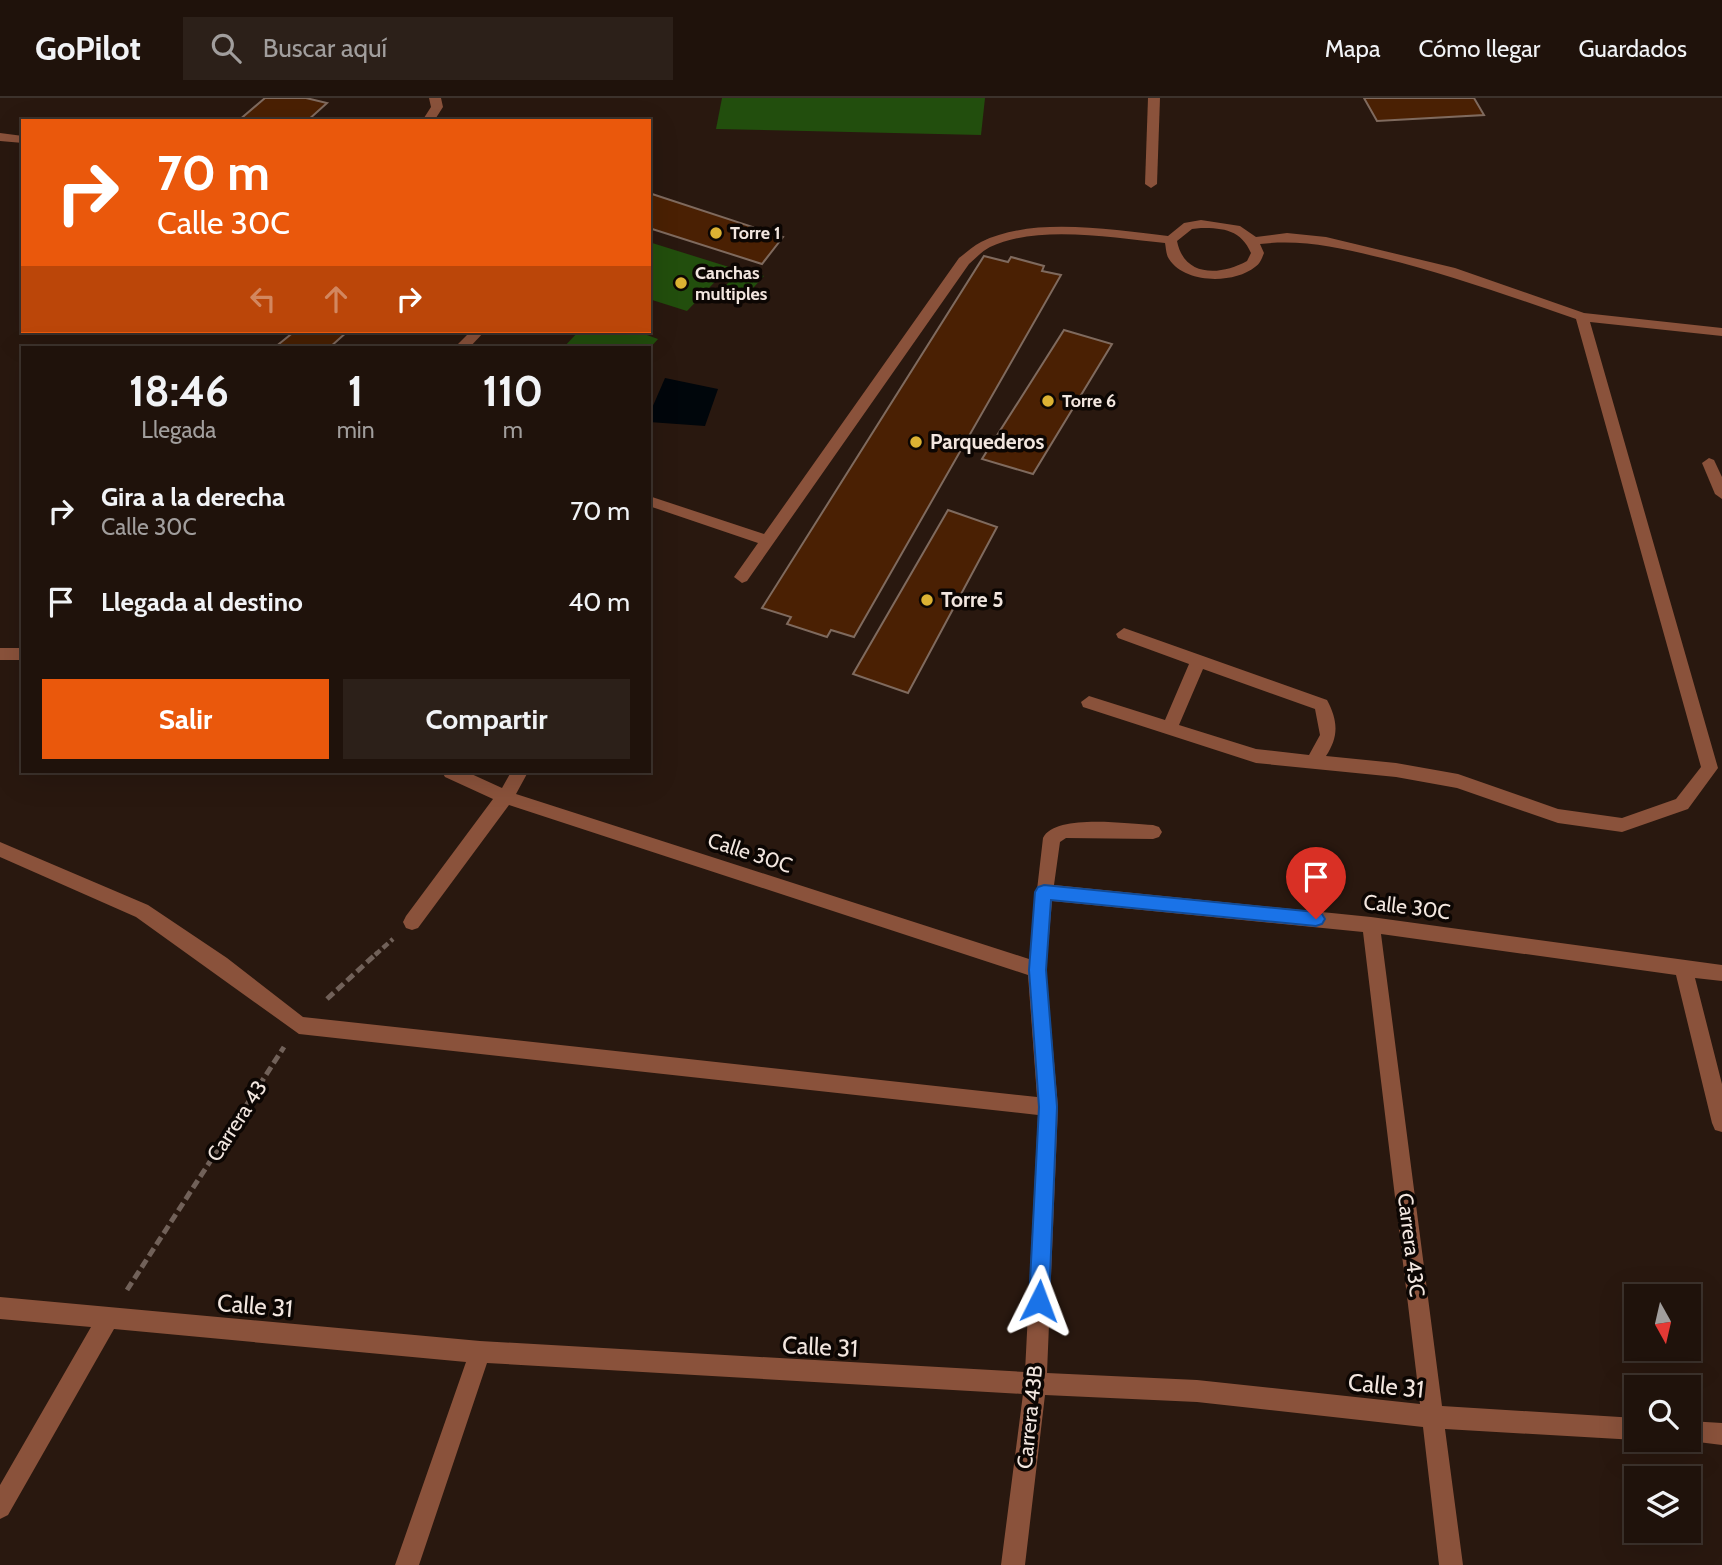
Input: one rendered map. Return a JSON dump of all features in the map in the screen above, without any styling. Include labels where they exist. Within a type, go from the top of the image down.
[{"type":"street","points":[[429,119],[437,107],[435,98]]},
{"type":"street","points":[[1151,184],[1154,98]]},
{"type":"street","points":[[0,137],[21,140]]},
{"type":"street","points":[[1216,224],[1231,227],[1253,241],[1258,250],[1257,258],[1251,267],[1227,275],[1211,275],[1183,265],[1174,257],[1170,248],[1171,240],[1177,232],[1188,226],[1216,224]]},
{"type":"street","points":[[741,577],[964,261],[984,244],[1009,238],[1066,232],[1171,240]]},
{"type":"street","points":[[1253,241],[1287,237],[1367,249],[1450,271],[1582,317],[1722,332]]},
{"type":"street","points":[[1089,702],[1256,756],[1396,769],[1458,782],[1558,816],[1622,825],[1682,804],[1716,769],[1582,317]]},
{"type":"street","points":[[463,346],[476,333]]},
{"type":"street","points":[[1709,463],[1722,494]]},
{"type":"street","points":[[651,502],[767,540]]},
{"type":"street","points":[[1124,634],[1321,705],[1330,724],[1327,743],[1313,762]]},
{"type":"street","points":[[0,654],[21,654]]},
{"type":"street","points":[[1169,729],[1198,661]]},
{"type":"street","name":"Calle 30C","points":[[453,773],[505,797],[1037,970]]},
{"type":"street","points":[[412,922],[505,797],[519,773]]},
{"type":"street","name":"Carrera 43B","points":[[1013,1565],[1035,1385],[1048,1107],[1037,970],[1052,838],[1062,831],[1153,832]]},
{"type":"street","points":[[0,849],[142,911],[220,964],[299,1025],[1048,1107]]},
{"type":"street","name":"Calle 30C","points":[[1044,892],[1371,925],[1722,973]]},
{"type":"street","name":"Carrera 43C","points":[[1371,925],[1451,1565]]},
{"type":"street","points":[[1683,967],[1722,1123]]},
{"type":"street","name":"Calle 31","points":[[0,1308],[480,1352],[1035,1385],[1197,1391],[1432,1417],[1624,1428]]},
{"type":"street","points":[[0,1507],[108,1319]]},
{"type":"street","points":[[407,1565],[480,1352]]},
{"type":"street","points":[[1701,1433],[1722,1434]]},
{"type":"path","name":"Carrera 43","points":[[108,1319],[299,1025],[412,922]]},
{"type":"green space","points":[[722,98],[985,98],[981,135],[716,129]]},
{"type":"green space","name":"Canchas multiples","points":[[651,243],[729,267],[687,311],[651,300]]},
{"type":"green space","points":[[743,268],[764,276],[744,298],[720,291]]},
{"type":"green space","points":[[577,333],[642,333],[658,339],[651,347],[565,346]]},
{"type":"shaded area","points":[[665,378],[718,389],[705,426],[651,422],[651,410]]},
{"type":"building","points":[[265,98],[306,98],[327,103],[309,119],[240,119]]},
{"type":"building","points":[[1364,98],[1474,98],[1484,115],[1377,121]]},
{"type":"building","name":"Torre 1","points":[[651,194],[783,237],[762,264],[651,229]]},
{"type":"building","name":"Parquederos","points":[[984,256],[1008,262],[1011,257],[1044,266],[1042,271],[1061,275],[854,637],[831,630],[827,637],[787,624],[791,617],[762,608]]},
{"type":"building","name":"Torre 6","points":[[1064,330],[1112,344],[1033,474],[982,459]]},
{"type":"building","points":[[293,333],[346,333],[331,346],[276,346]]},
{"type":"building","name":"Torre 5","points":[[948,510],[997,527],[908,693],[853,674]]},
{"type":"place","name":"Torre 1","points":[[716,233]]},
{"type":"place","name":"Canchas multiples","points":[[681,283]]},
{"type":"place","name":"Torre 6","points":[[1048,401]]},
{"type":"place","name":"Parquederos","points":[[916,442]]},
{"type":"place","name":"Torre 5","points":[[927,600]]},
{"type":"route","points":[[1039,1301],[1048,1107],[1037,970],[1044,892],[1316,919]]}]
